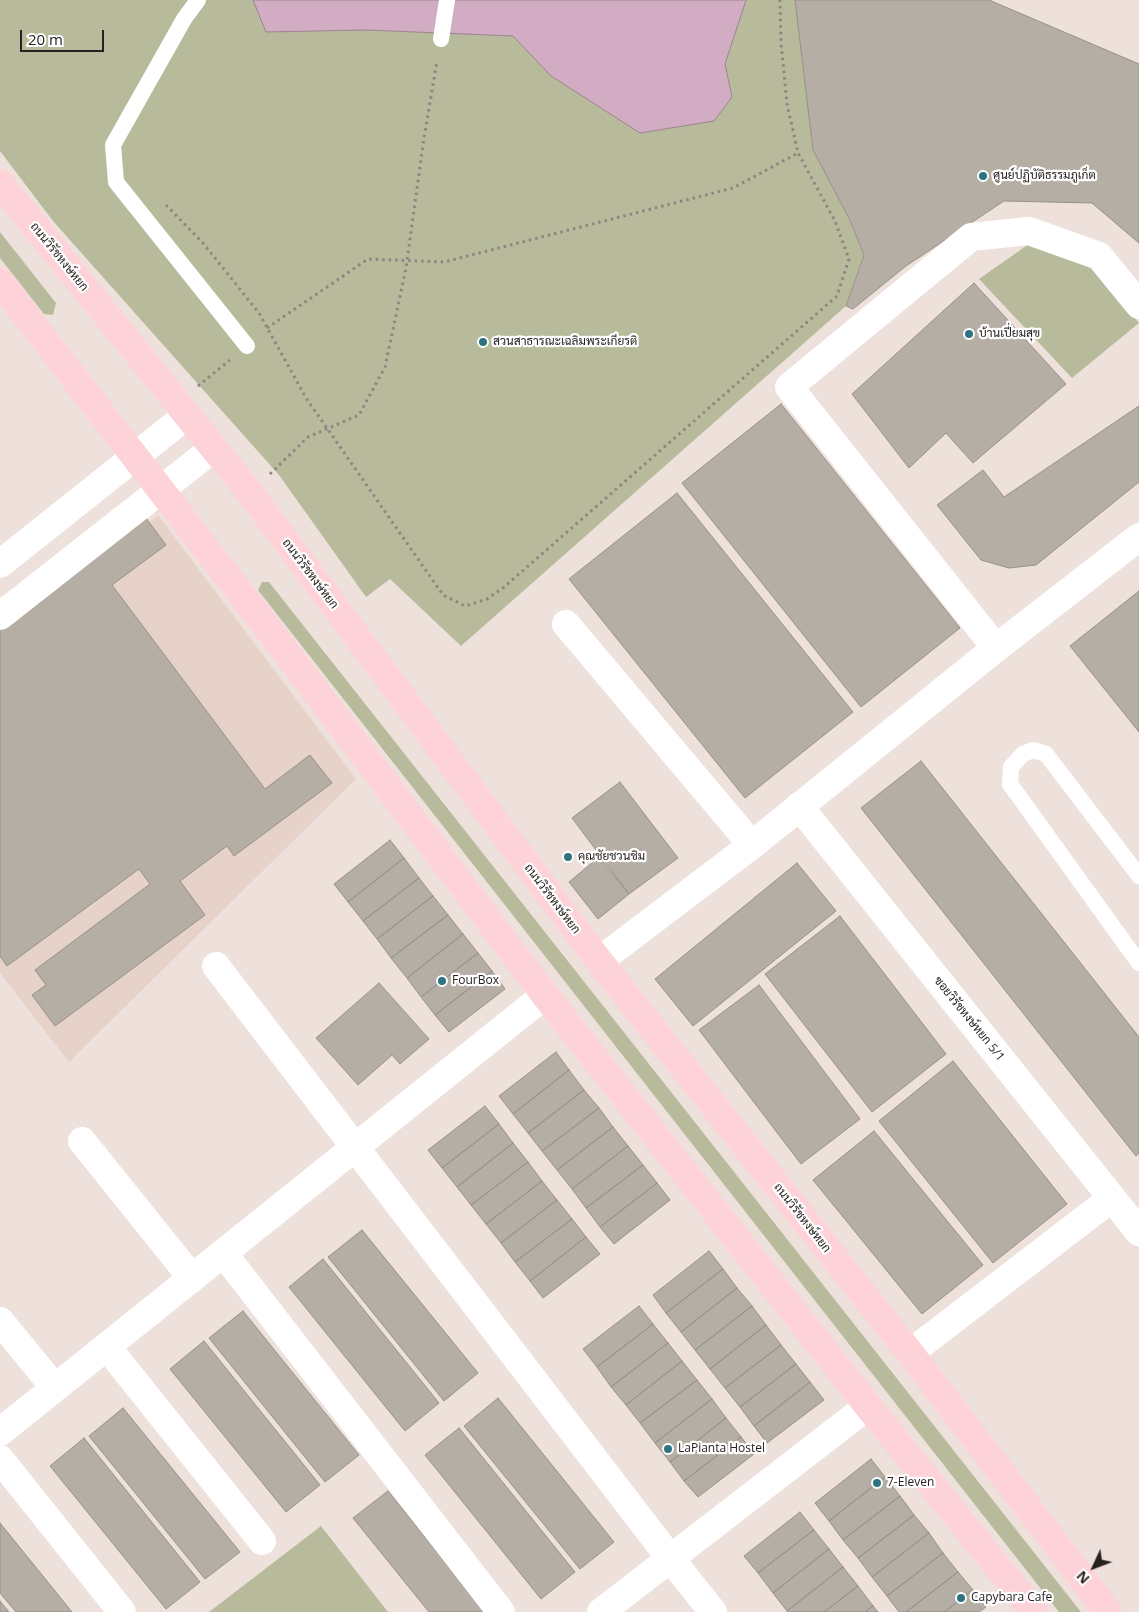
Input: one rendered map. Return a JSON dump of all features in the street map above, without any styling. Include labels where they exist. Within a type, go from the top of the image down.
[{"type":"main road","name":"ถนนวิรัชหงษ์หยก","points":[[0,183],[181,410],[250,493],[599,961],[910,1354],[1108,1612]]},
{"type":"main road","points":[[0,282],[282,647],[545,995],[868,1406],[1034,1612]]},
{"type":"street","points":[[996,648],[789,387],[971,236],[1029,231],[1099,256],[1139,304]]},
{"type":"street","points":[[0,564],[135,456],[181,410]]},
{"type":"street","points":[[0,616],[214,448]]},
{"type":"street","points":[[599,961],[752,845],[996,648],[1139,537]]},
{"type":"street","points":[[566,624],[752,845]]},
{"type":"street","name":"ซอยวิรัชหงษ์หยก 5/1","points":[[800,806],[1139,1232]]},
{"type":"street","points":[[216,966],[713,1612]]},
{"type":"street","points":[[0,1432],[545,995]]},
{"type":"street","points":[[82,1141],[192,1278]]},
{"type":"street","points":[[910,1354],[1112,1198]]},
{"type":"street","points":[[224,1254],[502,1612]]},
{"type":"street","points":[[0,1321],[55,1388]]},
{"type":"street","points":[[107,1347],[262,1541]]},
{"type":"street","points":[[602,1612],[868,1406]]},
{"type":"street","points":[[0,1458],[122,1612]]},
{"type":"lane","points":[[198,0],[184,19],[113,145],[116,182],[247,346]]},
{"type":"lane","points":[[441,39],[447,0]]},
{"type":"lane","points":[[1139,876],[1046,754],[1033,750],[1023,754],[1011,767],[1010,784],[1139,963]]},
{"type":"path","points":[[165,204],[203,243],[259,313],[306,398],[443,595],[466,606],[487,599],[503,588],[837,296],[849,259],[834,221],[798,153],[787,104],[781,43],[780,0]]},
{"type":"path","points":[[250,493],[308,437],[359,415],[385,367],[407,260],[424,138],[441,39]]},
{"type":"path","points":[[181,410],[267,328],[368,259],[444,262],[733,188],[798,153]]},
{"type":"shaded area","points":[[253,0],[746,0],[725,64],[732,97],[714,121],[640,133],[551,76],[513,36],[366,30],[266,32]]},
{"type":"shaded area","points":[[158,515],[356,779],[69,1062],[0,973],[0,639]]},
{"type":"green space","name":"สวนสาธารณะเฉลิมพระเกียรติ","points":[[0,0],[795,0],[849,218],[864,255],[846,306],[461,646],[390,579],[366,597],[279,475],[53,221],[0,151]]},
{"type":"green space","points":[[0,232],[56,303],[53,315],[44,314],[0,258]]},
{"type":"green space","points":[[1029,244],[1090,266],[1139,323],[1072,378],[979,279]]},
{"type":"green space","points":[[262,582],[269,582],[1081,1612],[1059,1612],[258,590]]},
{"type":"green space","points":[[321,1526],[388,1612],[209,1612]]},
{"type":"building","name":"ศูนย์ปฏิบัติธรรมภูเก็ต","points":[[795,0],[989,0],[1139,64],[1139,243],[1092,203],[1004,201],[906,266],[853,309],[846,306],[864,255],[849,218],[813,150]]},
{"type":"building","name":"บ้านเปี่ยมสุข","points":[[974,283],[1066,384],[973,463],[946,433],[909,468],[852,394]]},
{"type":"building","points":[[781,404],[960,628],[861,707],[682,483]]},
{"type":"building","points":[[1139,406],[1139,482],[1036,565],[1009,568],[981,560],[937,505],[983,470],[1004,497]]},
{"type":"building","points":[[677,493],[853,712],[745,798],[569,579]]},
{"type":"building","points":[[143,514],[166,545],[112,585],[265,789],[310,755],[332,783],[234,856],[227,846],[180,881],[205,915],[55,1026],[32,995],[46,985],[35,970],[150,884],[139,869],[7,966],[0,956],[0,624]]},
{"type":"building","points":[[1139,591],[1139,732],[1070,646]]},
{"type":"building","points":[[921,761],[1139,1037],[1139,1153],[1136,1156],[861,808]]},
{"type":"building","points":[[620,782],[678,858],[629,894],[572,818]]},
{"type":"building","points":[[390,840],[404,858],[348,902],[334,884]]},
{"type":"building","points":[[599,857],[629,894],[598,919],[569,882]]},
{"type":"building","points":[[404,858],[419,878],[363,921],[348,902]]},
{"type":"building","points":[[797,863],[836,911],[693,1026],[655,979]]},
{"type":"building","points":[[419,878],[433,896],[377,939],[363,921]]},
{"type":"building","points":[[433,896],[448,915],[391,958],[377,939]]},
{"type":"building","points":[[448,915],[463,934],[407,978],[391,958]]},
{"type":"building","points":[[840,916],[946,1054],[872,1112],[765,974]]},
{"type":"building","points":[[463,934],[478,953],[421,997],[407,978]]},
{"type":"building","points":[[478,953],[492,971],[435,1015],[421,997]]},
{"type":"building","points":[[492,971],[505,989],[449,1032],[435,1015]]},
{"type":"building","points":[[379,983],[429,1039],[400,1064],[392,1055],[358,1085],[316,1038]]},
{"type":"building","points":[[759,985],[860,1119],[801,1164],[699,1030]]},
{"type":"building","points":[[556,1052],[569,1070],[513,1114],[499,1096]]},
{"type":"building","points":[[953,1061],[1067,1204],[993,1263],[879,1121]]},
{"type":"building","points":[[569,1070],[584,1090],[528,1133],[513,1114]]},
{"type":"building","points":[[584,1090],[599,1108],[542,1151],[528,1133]]},
{"type":"building","points":[[485,1106],[499,1124],[442,1168],[428,1150]]},
{"type":"building","points":[[599,1108],[613,1127],[557,1170],[542,1151]]},
{"type":"building","points":[[499,1124],[513,1143],[457,1187],[442,1168]]},
{"type":"building","points":[[613,1127],[628,1146],[572,1189],[557,1170]]},
{"type":"building","points":[[874,1131],[983,1265],[922,1314],[813,1180]]},
{"type":"building","points":[[513,1143],[528,1162],[471,1205],[457,1187]]},
{"type":"building","points":[[628,1146],[643,1165],[586,1208],[572,1189]]},
{"type":"building","points":[[528,1162],[542,1181],[486,1224],[471,1205]]},
{"type":"building","points":[[643,1165],[657,1183],[600,1227],[586,1208]]},
{"type":"building","points":[[542,1181],[557,1200],[501,1243],[486,1224]]},
{"type":"building","points":[[657,1183],[670,1200],[614,1244],[600,1227]]},
{"type":"building","points":[[557,1200],[572,1219],[515,1262],[501,1243]]},
{"type":"building","points":[[572,1219],[586,1237],[530,1281],[515,1262]]},
{"type":"building","points":[[362,1230],[478,1373],[444,1401],[328,1257]]},
{"type":"building","points":[[586,1237],[600,1254],[543,1298],[530,1281]]},
{"type":"building","points":[[709,1251],[723,1269],[666,1313],[653,1295]]},
{"type":"building","points":[[323,1259],[439,1403],[405,1431],[289,1287]]},
{"type":"building","points":[[723,1269],[737,1288],[681,1332],[666,1313]]},
{"type":"building","points":[[737,1288],[752,1306],[695,1350],[681,1332]]},
{"type":"building","points":[[639,1306],[653,1324],[597,1367],[583,1349]]},
{"type":"building","points":[[752,1306],[766,1325],[710,1369],[695,1350]]},
{"type":"building","points":[[243,1311],[359,1455],[325,1482],[209,1338]]},
{"type":"building","points":[[653,1324],[668,1343],[611,1387],[597,1367]]},
{"type":"building","points":[[766,1325],[781,1345],[725,1388],[710,1369]]},
{"type":"building","points":[[204,1341],[320,1485],[286,1512],[170,1369]]},
{"type":"building","points":[[668,1343],[682,1361],[626,1405],[611,1387]]},
{"type":"building","points":[[781,1345],[796,1364],[740,1407],[725,1388]]},
{"type":"building","points":[[682,1361],[697,1380],[640,1423],[626,1405]]},
{"type":"building","points":[[796,1364],[810,1382],[754,1426],[740,1407]]},
{"type":"building","points":[[697,1380],[712,1399],[655,1443],[640,1423]]},
{"type":"building","points":[[810,1382],[824,1400],[767,1443],[754,1426]]},
{"type":"building","points":[[498,1398],[614,1542],[580,1569],[464,1426]]},
{"type":"building","points":[[712,1399],[726,1418],[670,1462],[655,1443]]},
{"type":"building","points":[[123,1408],[240,1552],[205,1579],[89,1436]]},
{"type":"building","points":[[726,1418],[741,1437],[684,1481],[670,1462]]},
{"type":"building","points":[[459,1428],[575,1572],[541,1599],[425,1455]]},
{"type":"building","points":[[741,1437],[754,1454],[698,1497],[684,1481]]},
{"type":"building","points":[[84,1438],[200,1582],[166,1609],[50,1466]]},
{"type":"building","points":[[871,1459],[885,1477],[829,1521],[815,1503]]},
{"type":"building","points":[[885,1477],[900,1496],[843,1540],[829,1521]]},
{"type":"building","points":[[388,1491],[485,1612],[429,1612],[353,1518]]},
{"type":"building","points":[[900,1496],[914,1515],[858,1558],[843,1540]]},
{"type":"building","points":[[800,1512],[814,1530],[758,1573],[744,1556]]},
{"type":"building","points":[[914,1515],[929,1533],[872,1577],[858,1558]]},
{"type":"building","points":[[0,1523],[72,1612],[16,1612],[0,1593]]},
{"type":"building","points":[[814,1530],[829,1549],[773,1593],[758,1573]]},
{"type":"building","points":[[929,1533],[943,1553],[887,1596],[872,1577]]},
{"type":"building","points":[[829,1549],[843,1567],[787,1611],[773,1593]]},
{"type":"building","points":[[943,1553],[958,1572],[906,1612],[899,1612],[887,1596]]},
{"type":"building","points":[[843,1567],[858,1586],[824,1612],[787,1611]]},
{"type":"building","points":[[958,1572],[973,1590],[944,1612],[906,1612]]},
{"type":"building","points":[[858,1586],[873,1606],[865,1612],[824,1612]]},
{"type":"building","points":[[973,1590],[986,1607],[979,1612],[944,1612]]},
{"type":"building","points":[[0,1601],[9,1612],[0,1612]]},
{"type":"building","points":[[873,1606],[878,1612],[865,1612]]},
{"type":"place","name":"ศูนย์ปฏิบัติธรรมภูเก็ต","points":[[983,176]]},
{"type":"place","name":"บ้านเปี่ยมสุข","points":[[969,334]]},
{"type":"place","name":"สวนสาธารณะเฉลิมพระเกียรติ","points":[[483,342]]},
{"type":"place","name":"คุณชัยชวนชิม","points":[[568,857]]},
{"type":"place","name":"FourBox","points":[[442,981]]},
{"type":"place","name":"LaPianta Hostel","points":[[668,1449]]},
{"type":"place","name":"7-Eleven","points":[[877,1483]]},
{"type":"place","name":"Capybara Cafe","points":[[961,1598]]}]
